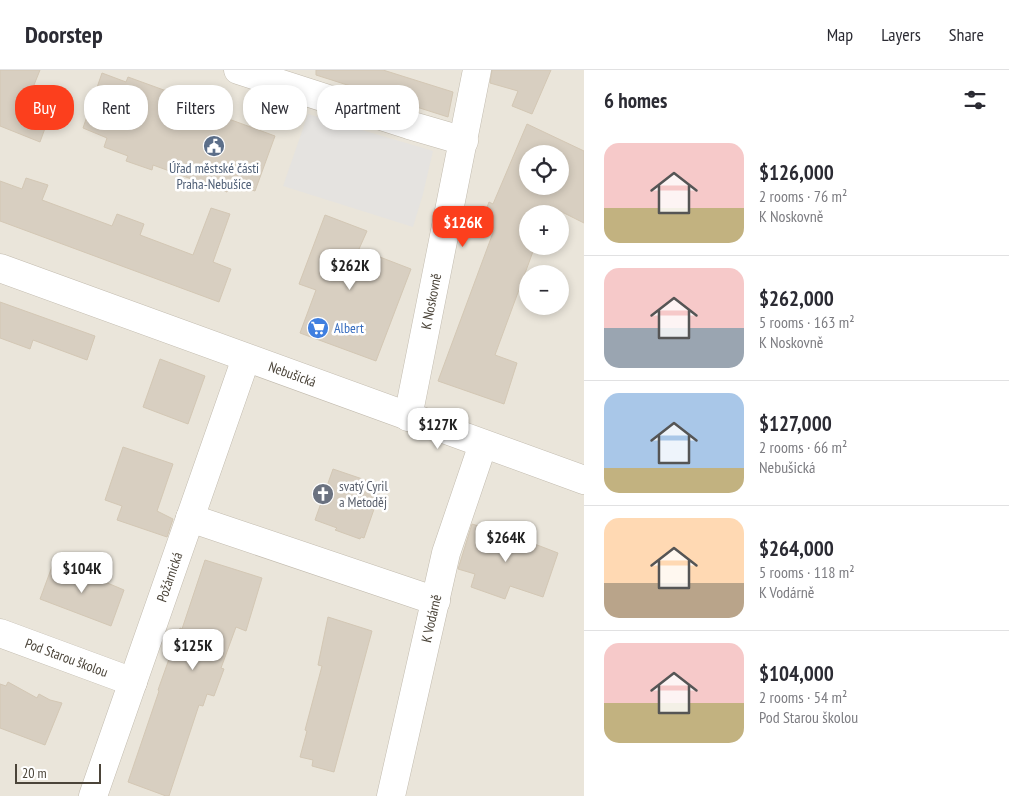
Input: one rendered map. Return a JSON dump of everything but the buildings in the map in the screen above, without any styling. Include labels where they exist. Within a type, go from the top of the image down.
[{"type":"street","points":[[238,70],[464,141]]},
{"type":"street","name":"K Noskovně","points":[[408,416],[477,70]]},
{"type":"street","name":"Nebušická","points":[[0,268],[584,480]]},
{"type":"street","name":"Požárnická","points":[[93,796],[246,358]]},
{"type":"street","name":"K Vodárně","points":[[391,796],[446,554],[483,444]]},
{"type":"street","points":[[190,518],[436,601]]},
{"type":"street","name":"Pod Starou školou","points":[[0,633],[133,682]]},
{"type":"shaded area","points":[[0,70],[584,70],[584,796],[0,796]]},
{"type":"shaded area","points":[[308,114],[317,117],[317,130],[362,130],[433,151],[413,227],[283,186],[302,130],[307,130]]},
{"type":"place","name":"Úřad městské části Praha-Nebušice","points":[[214,146]]},
{"type":"place","name":"Albert","points":[[318,328]]},
{"type":"place","name":"svatý Cyril a Metoděj","points":[[323,494]]}]
